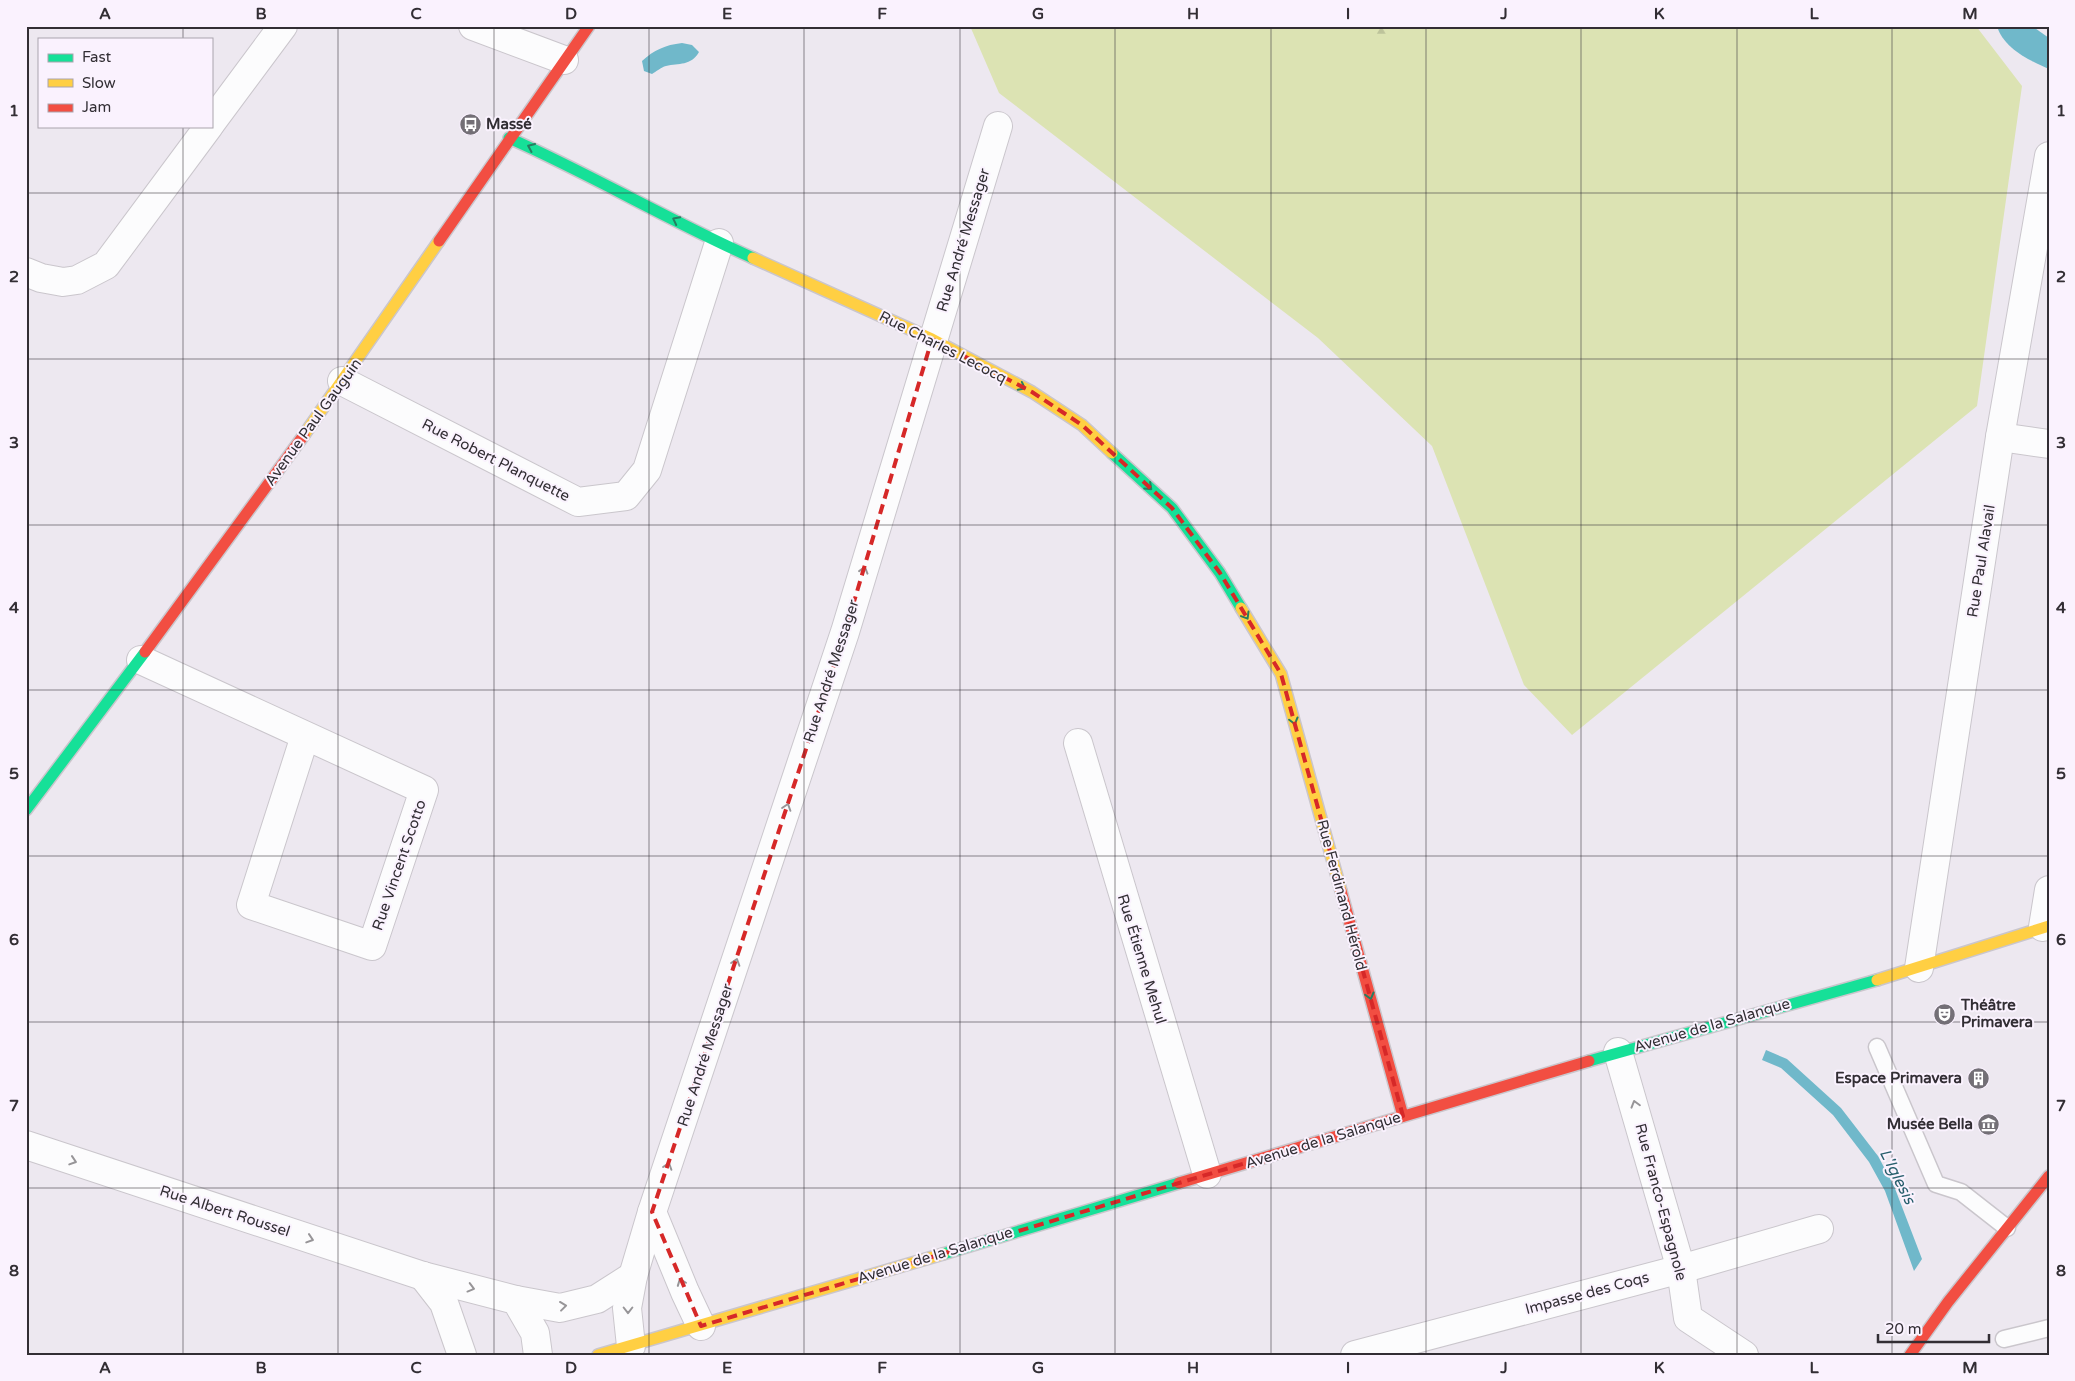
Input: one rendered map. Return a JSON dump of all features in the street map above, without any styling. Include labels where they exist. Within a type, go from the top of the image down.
[{"type":"street","points":[[212,122],[283,26]]},
{"type":"street","points":[[473,26],[564,60]]},
{"type":"street","name":"Avenue Paul Gauguin","points":[[26,810],[141,660],[342,381],[509,138],[589,26]]},
{"type":"street","name":"Rue André Messager","points":[[631,1346],[627,1308],[633,1276],[652,1212],[845,632],[932,339],[998,126]]},
{"type":"street","points":[[26,272],[41,278],[63,282],[77,280],[106,264],[208,128]]},
{"type":"street","name":"Rue Charles Lecocq","points":[[509,138],[549,156],[719,242],[932,339],[1032,392],[1082,425],[1172,508],[1220,573],[1281,674]]},
{"type":"street","name":"Rue Paul Alavail","points":[[1918,968],[2000,437],[2049,156]]},
{"type":"street","name":"Rue Robert Planquette","points":[[342,381],[578,502],[626,496],[647,470],[719,242]]},
{"type":"street","points":[[2000,437],[2049,444]]},
{"type":"street","name":"Rue Vincent Scotto","points":[[141,660],[424,790],[372,946],[251,905],[306,736]]},
{"type":"street","name":"Rue Ferdinand Hérold","points":[[1281,674],[1403,1116]]},
{"type":"street","name":"Rue Étienne Mehul","points":[[1078,743],[1207,1174]]},
{"type":"street","points":[[2046,926],[2049,890]]},
{"type":"street","name":"Avenue de la Salanque","points":[[598,1355],[701,1326],[1618,1052],[1918,968],[2046,926]]},
{"type":"street","name":"Rue Franco-Espagnole","points":[[1618,1052],[1681,1269],[1688,1318],[1744,1355]]},
{"type":"street","name":"Rue Albert Roussel","points":[[26,1145],[423,1276],[516,1300],[560,1308],[597,1299],[633,1276]]},
{"type":"street","points":[[1910,1355],[1948,1302],[2049,1176]]},
{"type":"street","points":[[652,1212],[701,1326]]},
{"type":"street","name":"Impasse des Coqs","points":[[1355,1355],[1681,1269],[1819,1229]]},
{"type":"street","points":[[423,1276],[444,1303],[462,1355]]},
{"type":"street","points":[[516,1300],[535,1333],[538,1355]]},
{"type":"lane","points":[[1877,1047],[1936,1184],[1961,1192],[2007,1228]]},
{"type":"lane","points":[[2004,1339],[2049,1328]]},
{"type":"highlighted area","points":[[932,339],[1032,392],[1082,425],[1172,508],[1220,573],[1281,674],[1403,1116],[701,1326],[652,1212],[845,632]]},
{"type":"green space","points":[[970,26],[1976,26],[2022,86],[1977,406],[1572,735],[1524,685],[1432,446],[1318,338],[999,93]]},
{"type":"green space","points":[[1370,26],[1403,26],[1385,43]]},
{"type":"water","points":[[1997,26],[2032,26],[2049,38],[2049,69],[2018,53],[2005,41]]},
{"type":"water","points":[[682,43],[692,45],[699,52],[692,60],[664,67],[652,74],[644,71],[642,61],[651,54],[670,45]]},
{"type":"water","points":[[1766,1050],[1787,1059],[1841,1108],[1878,1156],[1894,1186],[1922,1259],[1914,1271],[1885,1191],[1869,1162],[1833,1115],[1781,1068],[1762,1060]]},
{"type":"traffic: fast","points":[[509,138],[753,258]]},
{"type":"traffic: fast","points":[[1112,453],[1172,508],[1220,573],[1241,608]]},
{"type":"traffic: fast","points":[[26,810],[145,652]]},
{"type":"traffic: fast","points":[[1589,1061],[1877,980]]},
{"type":"traffic: fast","points":[[943,1254],[1179,1183]]},
{"type":"traffic: slow","points":[[304,435],[439,241]]},
{"type":"traffic: slow","points":[[753,258],[932,339],[1032,392],[1082,425],[1112,453]]},
{"type":"traffic: slow","points":[[1241,608],[1281,674],[1341,891]]},
{"type":"traffic: slow","points":[[1877,980],[2049,926]]},
{"type":"traffic: slow","points":[[598,1355],[943,1254]]},
{"type":"traffic: jam","points":[[439,241],[589,26]]},
{"type":"traffic: jam","points":[[145,652],[304,435]]},
{"type":"traffic: jam","points":[[1341,891],[1403,1116]]},
{"type":"traffic: jam","points":[[1179,1183],[1589,1061]]},
{"type":"traffic: jam","points":[[1910,1355],[1948,1302],[2049,1176]]},
{"type":"place","name":"Massé","points":[[470,124]]},
{"type":"place","name":"Théâtre Primavera","points":[[1945,1014]]},
{"type":"place","name":"Espace Primavera","points":[[1978,1078]]},
{"type":"place","name":"Musée Bella","points":[[1989,1124]]},
{"type":"water label","name":"L'Iglesis","points":[[1898,1176]]}]
